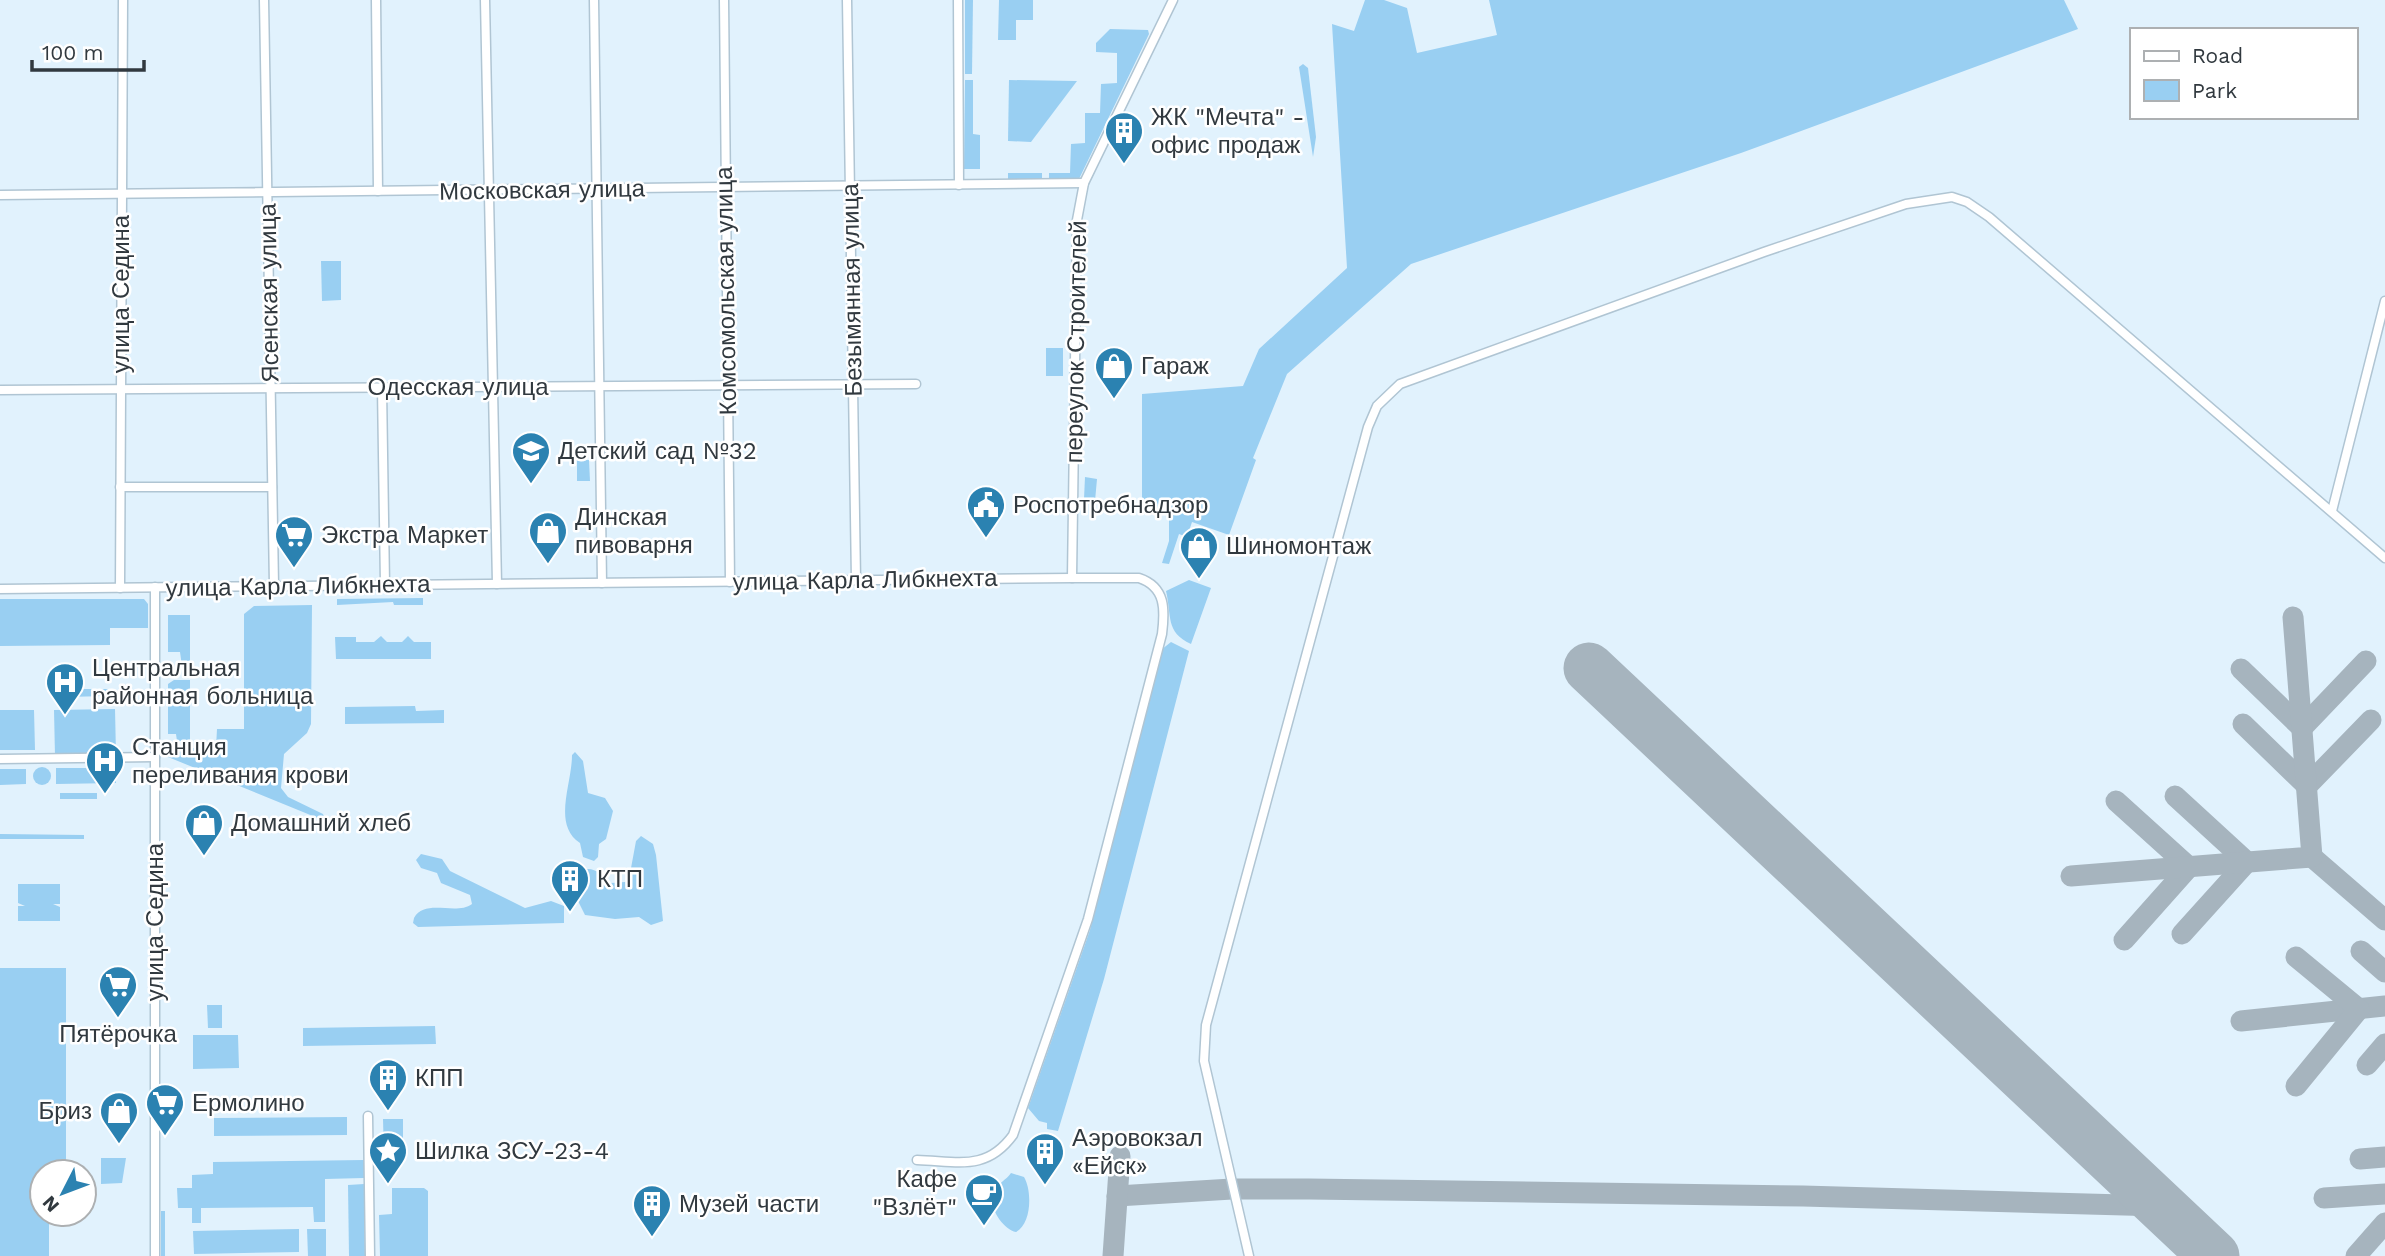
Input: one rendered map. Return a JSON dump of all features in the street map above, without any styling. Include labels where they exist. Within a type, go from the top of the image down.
[{"type":"street","name":"улица Седина","points":[[120,588],[123,0]]},
{"type":"street","name":"Ясенская улица","points":[[264,0],[274,586]]},
{"type":"street","points":[[376,0],[377,191]]},
{"type":"street","points":[[485,0],[497,584]]},
{"type":"street","points":[[594,0],[602,583]]},
{"type":"street","name":"Комсомольская улица","points":[[724,0],[730,582]]},
{"type":"street","name":"Безымянная улица","points":[[847,0],[856,580]]},
{"type":"street","points":[[957,0],[959,185]]},
{"type":"street","name":"переулок Строителей","points":[[1072,578],[1075,248],[1084,183],[1173,0]]},
{"type":"street","name":"Московская улица","points":[[0,195],[1084,183]]},
{"type":"street","points":[[1249,1256],[1204,1061],[1206,1024],[1368,427],[1377,406],[1400,384],[1764,252],[1906,204],[1936,197],[1952,197],[1967,202],[1989,217],[2385,558]]},
{"type":"street","points":[[2332,511],[2385,302]]},
{"type":"street","name":"Одесская улица","points":[[0,390],[916,384]]},
{"type":"street","points":[[382,388],[385,585]]},
{"type":"street","points":[[120,487],[272,487]]},
{"type":"street","name":"улица Карла Либкнехта","points":[[0,589],[1072,578],[1146,580],[1161,597],[1164,617],[1088,919],[1013,1135],[1002,1149],[985,1160],[917,1160]]},
{"type":"street","name":"улица Седина","points":[[155,587],[155,1256]]},
{"type":"street","points":[[0,759],[155,757]]},
{"type":"street","points":[[368,1116],[370,1256]]},
{"type":"green space","points":[[965,0],[973,0],[972,74],[965,74]]},
{"type":"green space","points":[[999,0],[1033,0],[1033,20],[1016,20],[1016,40],[998,40]]},
{"type":"green space","points":[[1365,0],[1384,0],[1407,8],[1417,53],[1497,35],[1489,0],[2064,0],[2078,29],[1741,153],[1411,264],[1287,374],[1253,458],[1256,460],[1229,535],[1192,522],[1187,537],[1179,534],[1169,564],[1162,563],[1169,541],[1169,515],[1142,514],[1142,394],[1243,386],[1259,349],[1347,268],[1332,24],[1354,31]]},
{"type":"green space","points":[[1110,29],[1148,30],[1149,34],[1079,179],[1049,179],[1049,173],[1070,173],[1071,144],[1085,143],[1085,113],[1100,113],[1101,84],[1117,83],[1117,53],[1096,52],[1096,43]]},
{"type":"green space","points":[[1303,64],[1308,68],[1316,137],[1313,157],[1299,67]]},
{"type":"green space","points":[[965,80],[973,80],[973,134],[980,135],[980,169],[964,169]]},
{"type":"green space","points":[[1009,80],[1077,81],[1031,142],[1008,141]]},
{"type":"green space","points":[[1008,173],[1042,173],[1042,179],[1008,179]]},
{"type":"green space","points":[[321,261],[341,261],[341,300],[322,301]]},
{"type":"green space","points":[[1046,348],[1063,348],[1063,376],[1046,376]]},
{"type":"green space","points":[[577,460],[589,460],[590,481],[577,481]]},
{"type":"green space","points":[[1085,477],[1097,479],[1095,501],[1084,499]]},
{"type":"green space","points":[[1189,580],[1211,588],[1191,644],[1173,629],[1166,591]]},
{"type":"green space","points":[[423,598],[423,605],[394,605],[393,602],[337,605],[337,599]]},
{"type":"green space","points":[[0,599],[144,599],[148,604],[148,628],[110,628],[110,645],[0,646]]},
{"type":"green space","points":[[312,605],[311,724],[307,733],[284,754],[281,788],[288,797],[323,814],[325,821],[168,757],[168,748],[216,748],[217,729],[244,729],[244,614],[254,606]]},
{"type":"green space","points":[[168,615],[190,615],[190,673],[183,673],[180,652],[168,652]]},
{"type":"green space","points":[[381,636],[387,642],[402,642],[408,636],[414,642],[431,642],[431,659],[336,659],[335,637],[356,637],[356,642],[374,642]]},
{"type":"green space","points":[[1171,642],[1189,651],[1104,979],[1058,1131],[1047,1129],[1047,1123],[1039,1121],[1028,1108],[1090,930],[1161,650]]},
{"type":"green space","points":[[174,680],[190,680],[190,741],[177,741],[176,734],[168,734],[168,684]]},
{"type":"green space","points":[[65,689],[108,689],[108,696],[65,697]]},
{"type":"green space","points":[[415,706],[416,711],[444,710],[444,723],[345,724],[345,707]]},
{"type":"green space","points":[[115,709],[116,755],[55,756],[54,710]]},
{"type":"green space","points":[[0,710],[34,710],[35,750],[0,750]]},
{"type":"green space","points":[[575,752],[583,761],[588,793],[605,798],[613,811],[606,839],[599,844],[598,857],[594,861],[583,857],[580,843],[572,835],[565,815],[572,755]]},
{"type":"green space","points":[[38,767],[46,767],[51,776],[49,783],[38,785],[33,780],[33,772]]},
{"type":"green space","points":[[56,768],[116,768],[116,783],[56,784]]},
{"type":"green space","points":[[0,769],[26,769],[26,784],[0,785]]},
{"type":"green space","points":[[60,793],[97,793],[97,799],[60,799]]},
{"type":"green space","points":[[0,834],[84,835],[84,839],[0,839]]},
{"type":"green space","points":[[641,836],[653,844],[656,855],[663,921],[651,925],[639,917],[615,919],[585,915],[576,897],[581,870],[594,870],[611,883],[625,882],[629,879],[636,841]]},
{"type":"green space","points":[[421,854],[442,859],[450,871],[525,908],[551,901],[564,906],[564,923],[418,927],[413,923],[414,918],[425,909],[458,908],[472,904],[470,895],[441,883],[437,873],[421,868],[416,860]]},
{"type":"green space","points":[[18,884],[60,884],[60,904],[53,904],[60,907],[60,921],[18,921],[18,906],[25,906],[18,903]]},
{"type":"green space","points":[[0,968],[66,968],[66,1158],[28,1158],[28,1228],[49,1228],[49,1256],[0,1256]]},
{"type":"green space","points":[[207,1005],[222,1005],[222,1028],[208,1028]]},
{"type":"green space","points":[[435,1026],[436,1044],[303,1046],[303,1028]]},
{"type":"green space","points":[[193,1035],[238,1035],[239,1068],[193,1069]]},
{"type":"green space","points":[[347,1117],[347,1135],[214,1136],[214,1118]]},
{"type":"green space","points":[[383,1119],[403,1119],[403,1156],[384,1156]]},
{"type":"green space","points":[[101,1158],[126,1158],[122,1183],[101,1184]]},
{"type":"green space","points":[[364,1160],[364,1178],[325,1179],[325,1222],[314,1222],[313,1207],[201,1208],[201,1223],[192,1223],[192,1208],[178,1208],[177,1188],[192,1188],[192,1175],[213,1174],[213,1162]]},
{"type":"green space","points":[[1011,1173],[1024,1177],[1029,1198],[1028,1215],[1016,1232],[1001,1221],[992,1202],[994,1190]]},
{"type":"green space","points":[[364,1184],[365,1256],[349,1256],[348,1185]]},
{"type":"green space","points":[[392,1188],[424,1188],[428,1191],[428,1256],[380,1256],[379,1215],[392,1214]]},
{"type":"green space","points":[[161,1211],[165,1211],[165,1256],[161,1256]]},
{"type":"green space","points":[[299,1229],[299,1252],[194,1254],[193,1231]]},
{"type":"green space","points":[[307,1229],[326,1229],[326,1256],[308,1256]]},
{"type":"taxiway","points":[[2071,876],[2312,857],[2293,617]]},
{"type":"taxiway","points":[[2241,669],[2302,728],[2366,661]]},
{"type":"taxiway","points":[[2243,724],[2307,786],[2371,720]]},
{"type":"taxiway","points":[[2175,796],[2247,862],[2182,934]]},
{"type":"taxiway","points":[[2116,801],[2189,867],[2124,940]]},
{"type":"taxiway","points":[[2312,857],[2385,920]]},
{"type":"taxiway","points":[[2361,951],[2385,972]]},
{"type":"taxiway","points":[[2296,957],[2359,1009],[2296,1086]]},
{"type":"taxiway","points":[[2241,1021],[2385,1006]]},
{"type":"taxiway","points":[[2367,1065],[2385,1044]]},
{"type":"taxiway","points":[[1113,1256],[1120,1156]]},
{"type":"taxiway","points":[[2360,1159],[2385,1157]]},
{"type":"taxiway","points":[[1117,1196],[1232,1189],[1309,1189],[1803,1196],[2161,1206]]},
{"type":"taxiway","points":[[2324,1198],[2385,1194]]},
{"type":"taxiway","points":[[2356,1256],[2385,1223]]},
{"type":"runway","points":[[1589,668],[2214,1256]]},
{"type":"place","name":"ЖК \"Мечта\" - офис продаж","points":[[1124,165]]},
{"type":"place","name":"Гараж","points":[[1114,400]]},
{"type":"place","name":"Детский сад №32","points":[[531,485]]},
{"type":"place","name":"Роспотребнадзор","points":[[986,539]]},
{"type":"place","name":"Динская пивоварня","points":[[548,565]]},
{"type":"place","name":"Экстра Маркет","points":[[294,569]]},
{"type":"place","name":"Шиномонтаж","points":[[1199,580]]},
{"type":"place","name":"Центральная районная больница","points":[[65,716]]},
{"type":"place","name":"Станция переливания крови","points":[[105,795]]},
{"type":"place","name":"Домашний хлеб","points":[[204,857]]},
{"type":"place","name":"КТП","points":[[570,913]]},
{"type":"place","name":"Пятёрочка","points":[[118,1019]]},
{"type":"place","name":"КПП","points":[[388,1112]]},
{"type":"place","name":"Ермолино","points":[[165,1137]]},
{"type":"place","name":"Бриз","points":[[119,1145]]},
{"type":"place","name":"Шилка ЗСУ-23-4","points":[[388,1185]]},
{"type":"place","name":"Аэровокзал «Ейск»","points":[[1045,1186]]},
{"type":"place","name":"Кафе \"Взлёт\"","points":[[984,1227]]},
{"type":"place","name":"Музей части","points":[[652,1238]]}]
